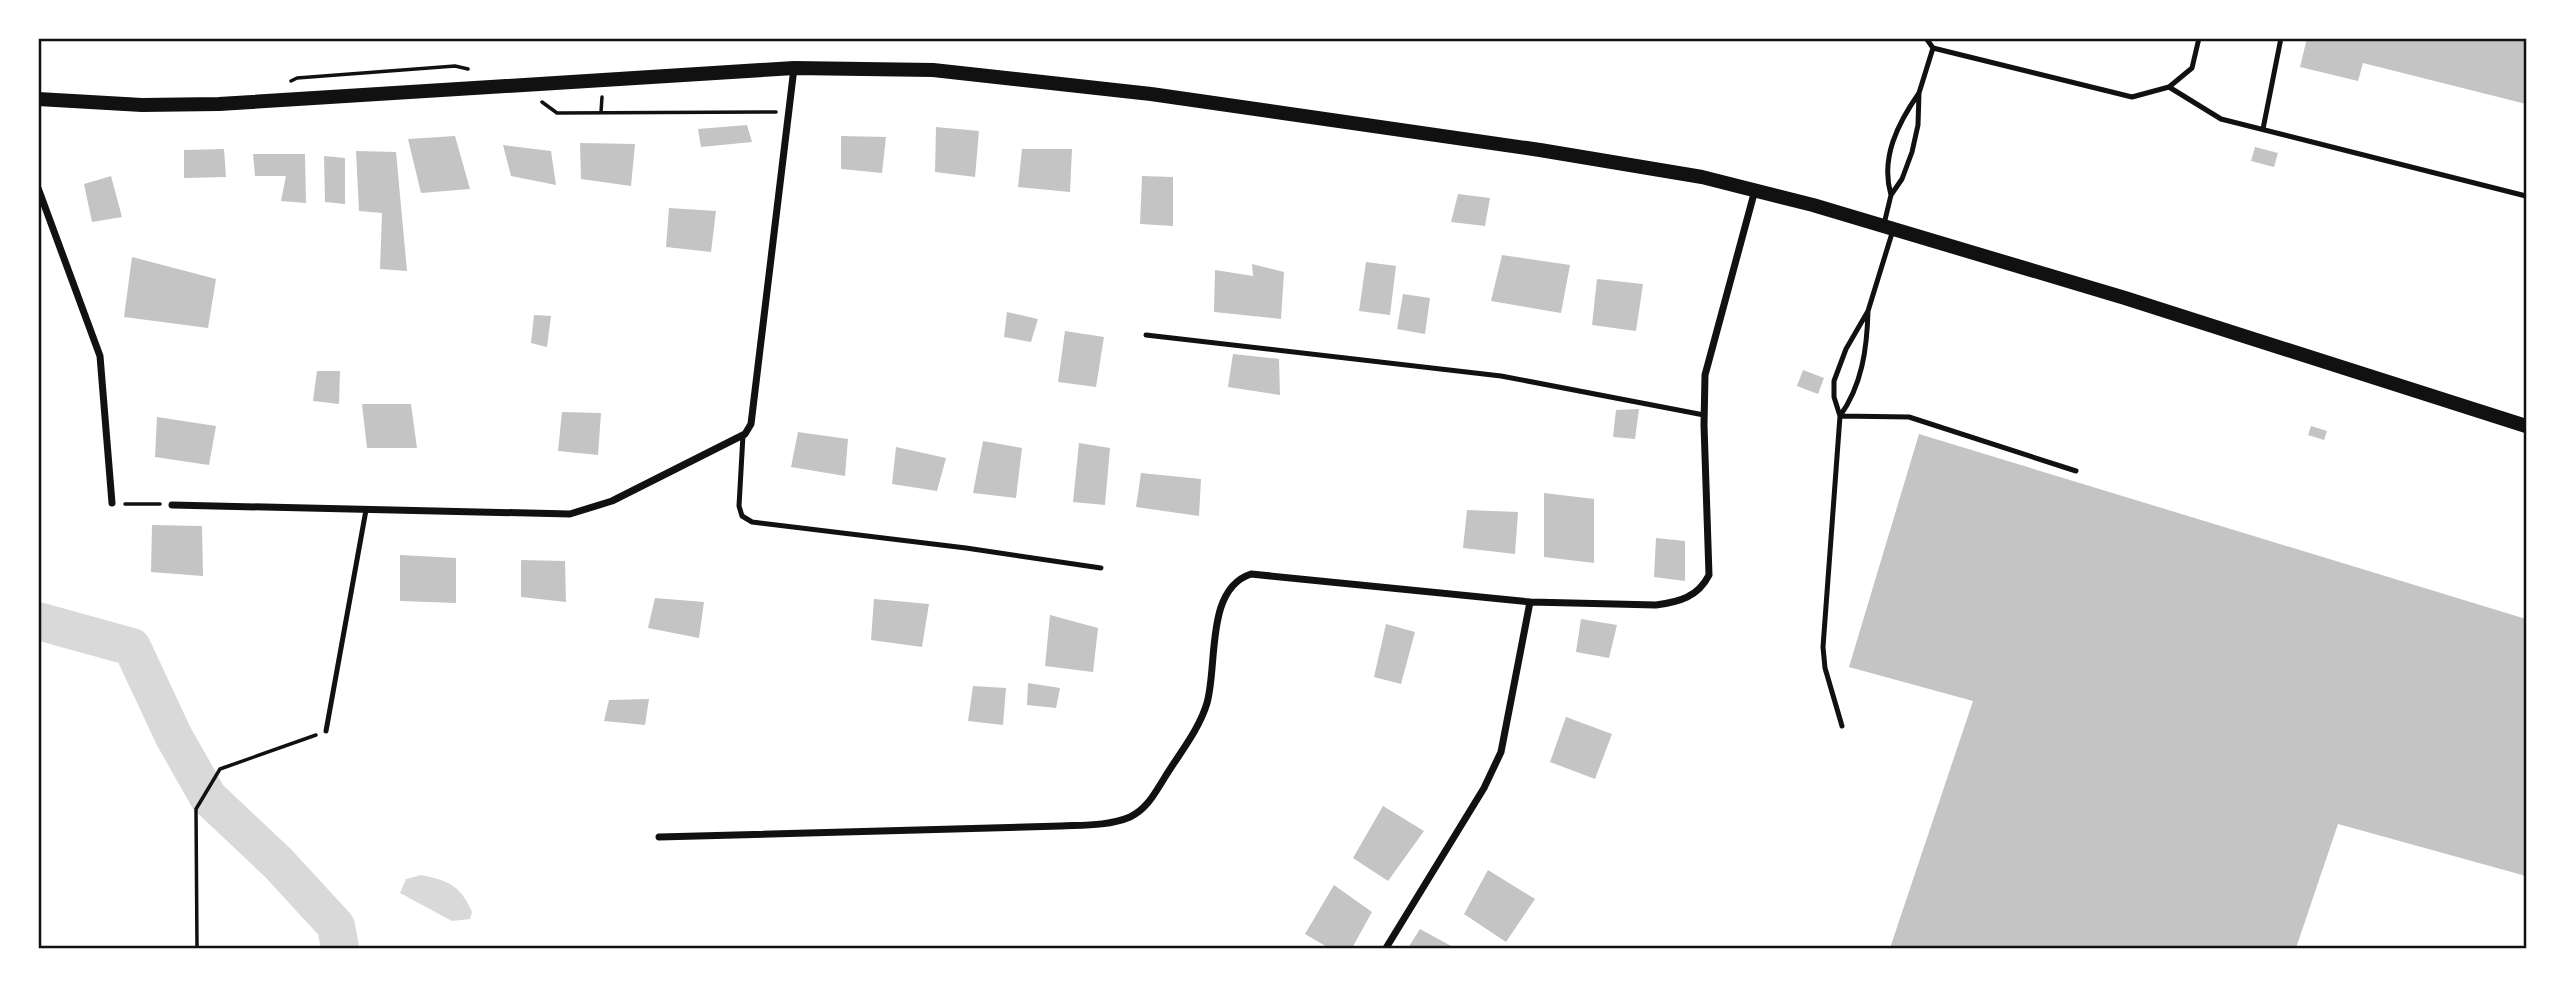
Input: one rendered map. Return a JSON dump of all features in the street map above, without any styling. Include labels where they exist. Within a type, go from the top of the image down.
[{"type":"main road","points":[[38,99],[132,104],[219,104],[794,68],[933,70],[1151,94],[1540,150],[1702,177],[1755,189],[2125,298],[2526,426]]},
{"type":"street","points":[[172,505],[570,514],[612,501],[743,435],[751,424],[794,68]]},
{"type":"street","points":[[38,188],[100,356],[112,503]]},
{"type":"street","points":[[659,837],[1106,823],[1130,817],[1147,805],[1196,728],[1206,705],[1223,598],[1239,578],[1251,574],[1530,602],[1656,605],[1677,602],[1703,587],[1709,575],[1705,375],[1755,189]]},
{"type":"street","points":[[1386,948],[1484,788],[1501,752],[1530,602]]},
{"type":"lane","points":[[1926,38],[1933,48],[2132,97],[2169,87],[2192,68],[2199,38]]},
{"type":"lane","points":[[2263,129],[2281,38]]},
{"type":"lane","points":[[1891,195],[1902,179],[1912,152],[1918,125],[1919,93],[1933,48]]},
{"type":"lane","points":[[2169,87],[2221,119],[2526,196]]},
{"type":"lane","points":[[1840,416],[1853,395],[1865,352],[1868,311],[1888,229],[1891,195],[1887,180],[1888,161],[1902,118],[1919,93]]},
{"type":"lane","points":[[1842,726],[1825,668],[1823,647],[1840,416],[1834,397],[1834,381],[1846,349],[1868,311]]},
{"type":"lane","points":[[1146,335],[1500,376],[1704,415]]},
{"type":"lane","points":[[1840,416],[1909,417],[2076,471]]},
{"type":"lane","points":[[743,435],[739,506],[742,516],[752,522],[967,548],[1101,568]]},
{"type":"lane","points":[[326,731],[366,510]]},
{"type":"path","points":[[601,113],[602,94]]},
{"type":"path","points":[[536,99],[557,113],[789,112]]},
{"type":"path","points":[[112,503],[172,505]]},
{"type":"path","points":[[197,948],[196,809],[220,769],[326,731]]},
{"type":"shaded area","points":[[421,875],[446,882],[458,890],[472,912],[470,919],[452,921],[400,893],[406,879]]},
{"type":"building","points":[[2307,38],[2526,38],[2526,104],[2363,63],[2358,81],[2300,67]]},
{"type":"building","points":[[747,125],[752,142],[701,147],[698,129]]},
{"type":"building","points":[[936,127],[979,131],[975,177],[935,172]]},
{"type":"building","points":[[455,136],[470,189],[421,193],[408,139]]},
{"type":"building","points":[[841,136],[886,137],[882,173],[841,169]]},
{"type":"building","points":[[580,143],[635,144],[631,186],[581,179]]},
{"type":"building","points":[[503,145],[551,151],[556,185],[511,176]]},
{"type":"building","points":[[2255,147],[2278,153],[2274,167],[2251,161]]},
{"type":"building","points":[[224,149],[226,177],[184,178],[184,150]]},
{"type":"building","points":[[1022,149],[1072,149],[1070,192],[1018,187]]},
{"type":"building","points":[[356,151],[396,152],[407,271],[380,269],[382,213],[359,211]]},
{"type":"building","points":[[253,154],[305,154],[306,203],[281,201],[286,176],[255,176]]},
{"type":"building","points":[[324,156],[345,158],[345,204],[325,202]]},
{"type":"building","points":[[111,176],[122,217],[92,222],[84,184]]},
{"type":"building","points":[[1142,176],[1173,177],[1173,226],[1140,224]]},
{"type":"building","points":[[1458,194],[1490,198],[1485,226],[1451,222]]},
{"type":"building","points":[[669,208],[716,211],[711,252],[666,247]]},
{"type":"building","points":[[1502,255],[1570,265],[1561,313],[1491,301]]},
{"type":"building","points":[[132,257],[216,279],[208,328],[124,317]]},
{"type":"building","points":[[1366,262],[1396,266],[1390,315],[1359,311]]},
{"type":"building","points":[[1252,264],[1284,272],[1281,319],[1214,312],[1215,270],[1253,276]]},
{"type":"building","points":[[1597,279],[1643,284],[1636,331],[1592,325]]},
{"type":"building","points":[[1403,294],[1430,298],[1425,334],[1397,329]]},
{"type":"building","points":[[1007,312],[1038,319],[1031,342],[1004,337]]},
{"type":"building","points":[[534,315],[551,316],[547,347],[531,343]]},
{"type":"building","points":[[1065,331],[1104,337],[1096,387],[1058,382]]},
{"type":"building","points":[[1233,354],[1279,359],[1280,395],[1228,387]]},
{"type":"building","points":[[1803,370],[1824,378],[1818,394],[1797,386]]},
{"type":"building","points":[[317,371],[340,371],[339,404],[313,401]]},
{"type":"building","points":[[362,404],[411,404],[417,448],[367,448]]},
{"type":"building","points":[[1639,409],[1635,439],[1613,437],[1616,410]]},
{"type":"building","points":[[562,412],[601,413],[598,455],[558,451]]},
{"type":"building","points":[[157,417],[216,426],[209,465],[155,457]]},
{"type":"building","points":[[2311,426],[2327,431],[2324,440],[2308,435]]},
{"type":"building","points":[[798,432],[848,439],[845,476],[791,467]]},
{"type":"building","points":[[1919,434],[2526,619],[2526,876],[2338,824],[2296,948],[1890,948],[1973,701],[1849,667]]},
{"type":"building","points":[[983,441],[1022,448],[1016,498],[973,493]]},
{"type":"building","points":[[1079,443],[1110,448],[1105,505],[1073,502]]},
{"type":"building","points":[[896,447],[946,458],[937,491],[892,484]]},
{"type":"building","points":[[1141,473],[1201,479],[1199,516],[1136,507]]},
{"type":"building","points":[[1544,493],[1594,499],[1594,563],[1544,557]]},
{"type":"building","points":[[1467,510],[1518,512],[1515,554],[1463,548]]},
{"type":"building","points":[[152,525],[202,526],[203,576],[151,572]]},
{"type":"building","points":[[1656,538],[1685,541],[1685,581],[1654,577]]},
{"type":"building","points":[[400,555],[456,558],[456,603],[400,601]]},
{"type":"building","points":[[521,560],[565,561],[566,602],[521,597]]},
{"type":"building","points":[[655,598],[704,602],[699,638],[648,628]]},
{"type":"building","points":[[874,599],[929,604],[922,647],[871,640]]},
{"type":"building","points":[[1050,615],[1098,628],[1093,672],[1045,666]]},
{"type":"building","points":[[1581,619],[1617,625],[1609,658],[1576,652]]},
{"type":"building","points":[[1386,624],[1415,632],[1401,684],[1374,677]]},
{"type":"building","points":[[1028,683],[1060,688],[1056,708],[1027,705]]},
{"type":"building","points":[[973,686],[1006,688],[1003,725],[968,721]]},
{"type":"building","points":[[649,699],[645,725],[604,721],[609,700]]},
{"type":"building","points":[[1566,717],[1612,734],[1595,779],[1550,762]]},
{"type":"building","points":[[1383,806],[1424,831],[1388,881],[1353,858]]},
{"type":"building","points":[[1488,870],[1535,899],[1506,942],[1464,914]]},
{"type":"building","points":[[1334,885],[1372,912],[1352,948],[1329,948],[1305,934]]},
{"type":"building","points":[[1420,929],[1455,948],[1408,948]]},
{"type":"waterway","points":[[38,621],[132,647],[173,735],[208,797],[278,863],[336,926],[340,948]]}]
